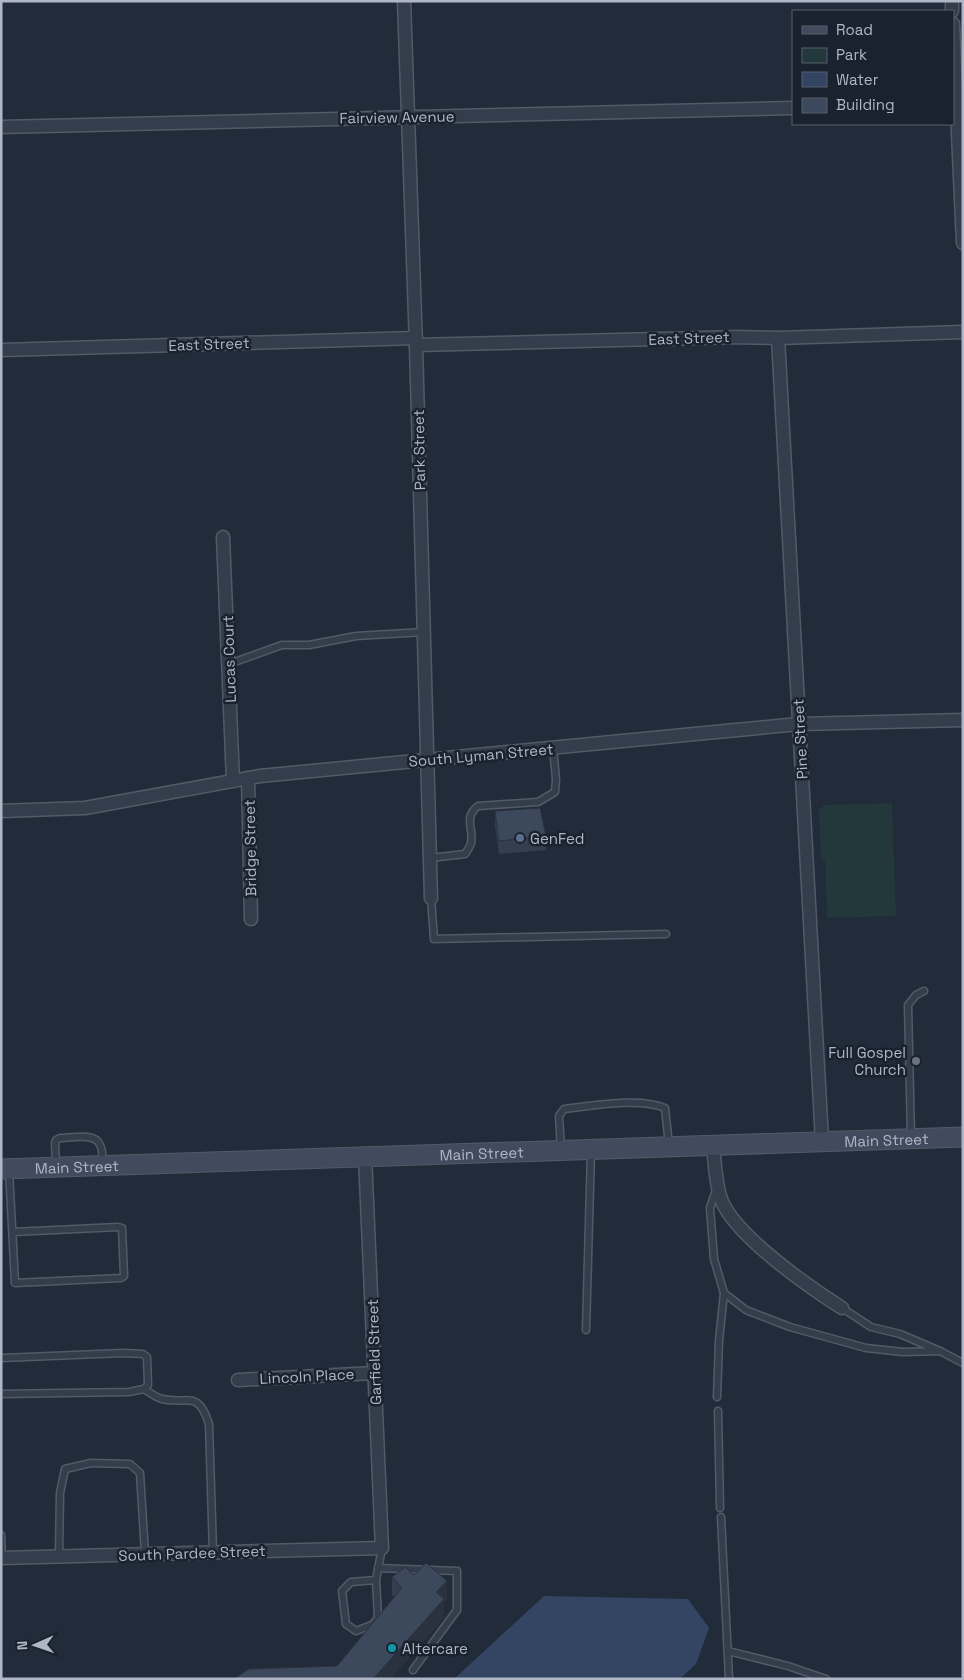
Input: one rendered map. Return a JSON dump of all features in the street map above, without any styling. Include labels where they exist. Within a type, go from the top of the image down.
[{"type":"main road","name":"Main Street","points":[[5,1169],[963,1136]]},
{"type":"street","name":"Park Street","points":[[404,1],[416,342],[431,898]]},
{"type":"street","points":[[954,104],[963,243]]},
{"type":"street","name":"Fairview Avenue","points":[[1,128],[792,108]]},
{"type":"street","name":"East Street","points":[[1,350],[739,336],[778,338],[963,332]]},
{"type":"street","name":"Pine Street","points":[[778,338],[822,1141]]},
{"type":"street","name":"Lucas Court","points":[[223,536],[233,780]]},
{"type":"street","name":"South Lyman Street","points":[[1,811],[85,808],[248,778],[799,724],[963,720]]},
{"type":"street","name":"Bridge Street","points":[[248,778],[251,919]]},
{"type":"street","points":[[713,1146],[717,1188],[729,1216],[760,1247],[788,1270],[842,1308]]},
{"type":"street","name":"Garfield Street","points":[[365,1156],[382,1548]]},
{"type":"street","name":"Lincoln Place","points":[[238,1380],[374,1373]]},
{"type":"street","name":"South Pardee Street","points":[[2,1558],[382,1548]]},
{"type":"lane","points":[[229,664],[282,645],[309,645],[356,636],[424,632]]},
{"type":"lane","points":[[430,858],[465,854],[471,843],[470,817],[472,811],[478,806],[538,802],[555,792],[554,748]]},
{"type":"lane","points":[[431,898],[434,939],[666,934]]},
{"type":"lane","points":[[912,1138],[908,1064],[908,1005],[916,995],[924,991]]},
{"type":"lane","points":[[561,1150],[559,1116],[564,1109],[635,1103],[655,1104],[665,1108],[670,1147]]},
{"type":"lane","points":[[56,1167],[55,1144],[56,1140],[60,1138],[94,1138],[101,1146],[103,1166]]},
{"type":"lane","points":[[586,1330],[591,1150]]},
{"type":"lane","points":[[5,1169],[13,1232],[15,1282],[121,1278],[124,1276],[122,1228],[13,1232]]},
{"type":"lane","points":[[717,1188],[710,1208],[714,1258],[724,1293],[719,1341],[717,1397]]},
{"type":"lane","points":[[724,1293],[746,1310],[781,1324],[866,1348],[903,1352],[940,1351]]},
{"type":"lane","points":[[842,1308],[871,1326],[900,1334],[963,1363]]},
{"type":"lane","points":[[1,1358],[124,1353],[143,1354],[147,1357],[148,1385],[144,1389],[123,1392],[1,1394]]},
{"type":"lane","points":[[144,1389],[160,1399],[194,1400],[205,1409],[209,1424],[213,1552]]},
{"type":"lane","points":[[718,1411],[720,1508]]},
{"type":"lane","points":[[58,1556],[60,1493],[66,1469],[91,1463],[130,1464],[140,1473],[145,1554]]},
{"type":"lane","points":[[721,1517],[729,1679]]},
{"type":"lane","points":[[1,1535],[2,1558]]},
{"type":"lane","points":[[376,1580],[351,1582],[342,1591],[346,1624],[356,1632],[372,1625],[378,1618],[376,1580],[382,1548]]},
{"type":"lane","points":[[378,1568],[457,1571],[457,1610],[413,1670]]},
{"type":"lane","points":[[728,1650],[788,1666],[826,1679]]},
{"type":"green space","points":[[892,803],[896,916],[827,918],[825,860],[821,859],[819,808],[823,808],[823,805]]},
{"type":"water","points":[[544,1596],[688,1599],[709,1628],[696,1664],[680,1679],[454,1679]]},
{"type":"building","points":[[540,808],[546,836],[499,841],[495,811]]},
{"type":"building","points":[[426,1563],[447,1581],[436,1592],[444,1599],[373,1679],[234,1679],[249,1669],[337,1666],[402,1588],[392,1577],[405,1567],[414,1575]]},
{"type":"place","name":"GenFed","points":[[520,838]]},
{"type":"place","name":"Full Gospel Church","points":[[916,1061]]},
{"type":"place","name":"Altercare","points":[[392,1648]]}]
